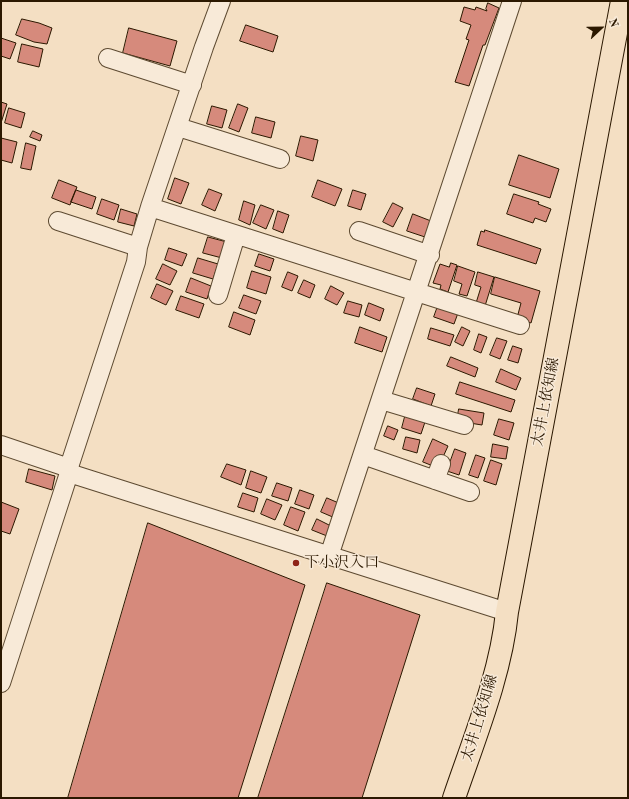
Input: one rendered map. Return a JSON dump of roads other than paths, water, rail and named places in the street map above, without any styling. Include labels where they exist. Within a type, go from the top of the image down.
[{"type":"main road","name":"太井上依知線","points":[[454,798],[488,698],[505,635],[507,612],[622,1]]},
{"type":"street","points":[[1,683],[70,473],[70,464],[136,262],[138,247],[150,207],[221,1]]},
{"type":"street","points":[[327,555],[331,550],[363,455],[512,1]]},
{"type":"street","points":[[108,58],[192,85]]},
{"type":"street","points":[[178,127],[264,148],[280,159]]},
{"type":"street","points":[[150,207],[236,234],[317,254],[417,293],[510,318]]},
{"type":"street","points":[[58,221],[138,247]]},
{"type":"street","points":[[359,231],[430,254]]},
{"type":"street","points":[[218,295],[236,234]]},
{"type":"street","points":[[381,400],[464,425]]},
{"type":"street","points":[[1,445],[66,467],[70,473],[507,612]]},
{"type":"street","points":[[363,455],[438,472],[470,492]]},
{"type":"place","name":"下小沢入口","points":[[296,563]]}]
